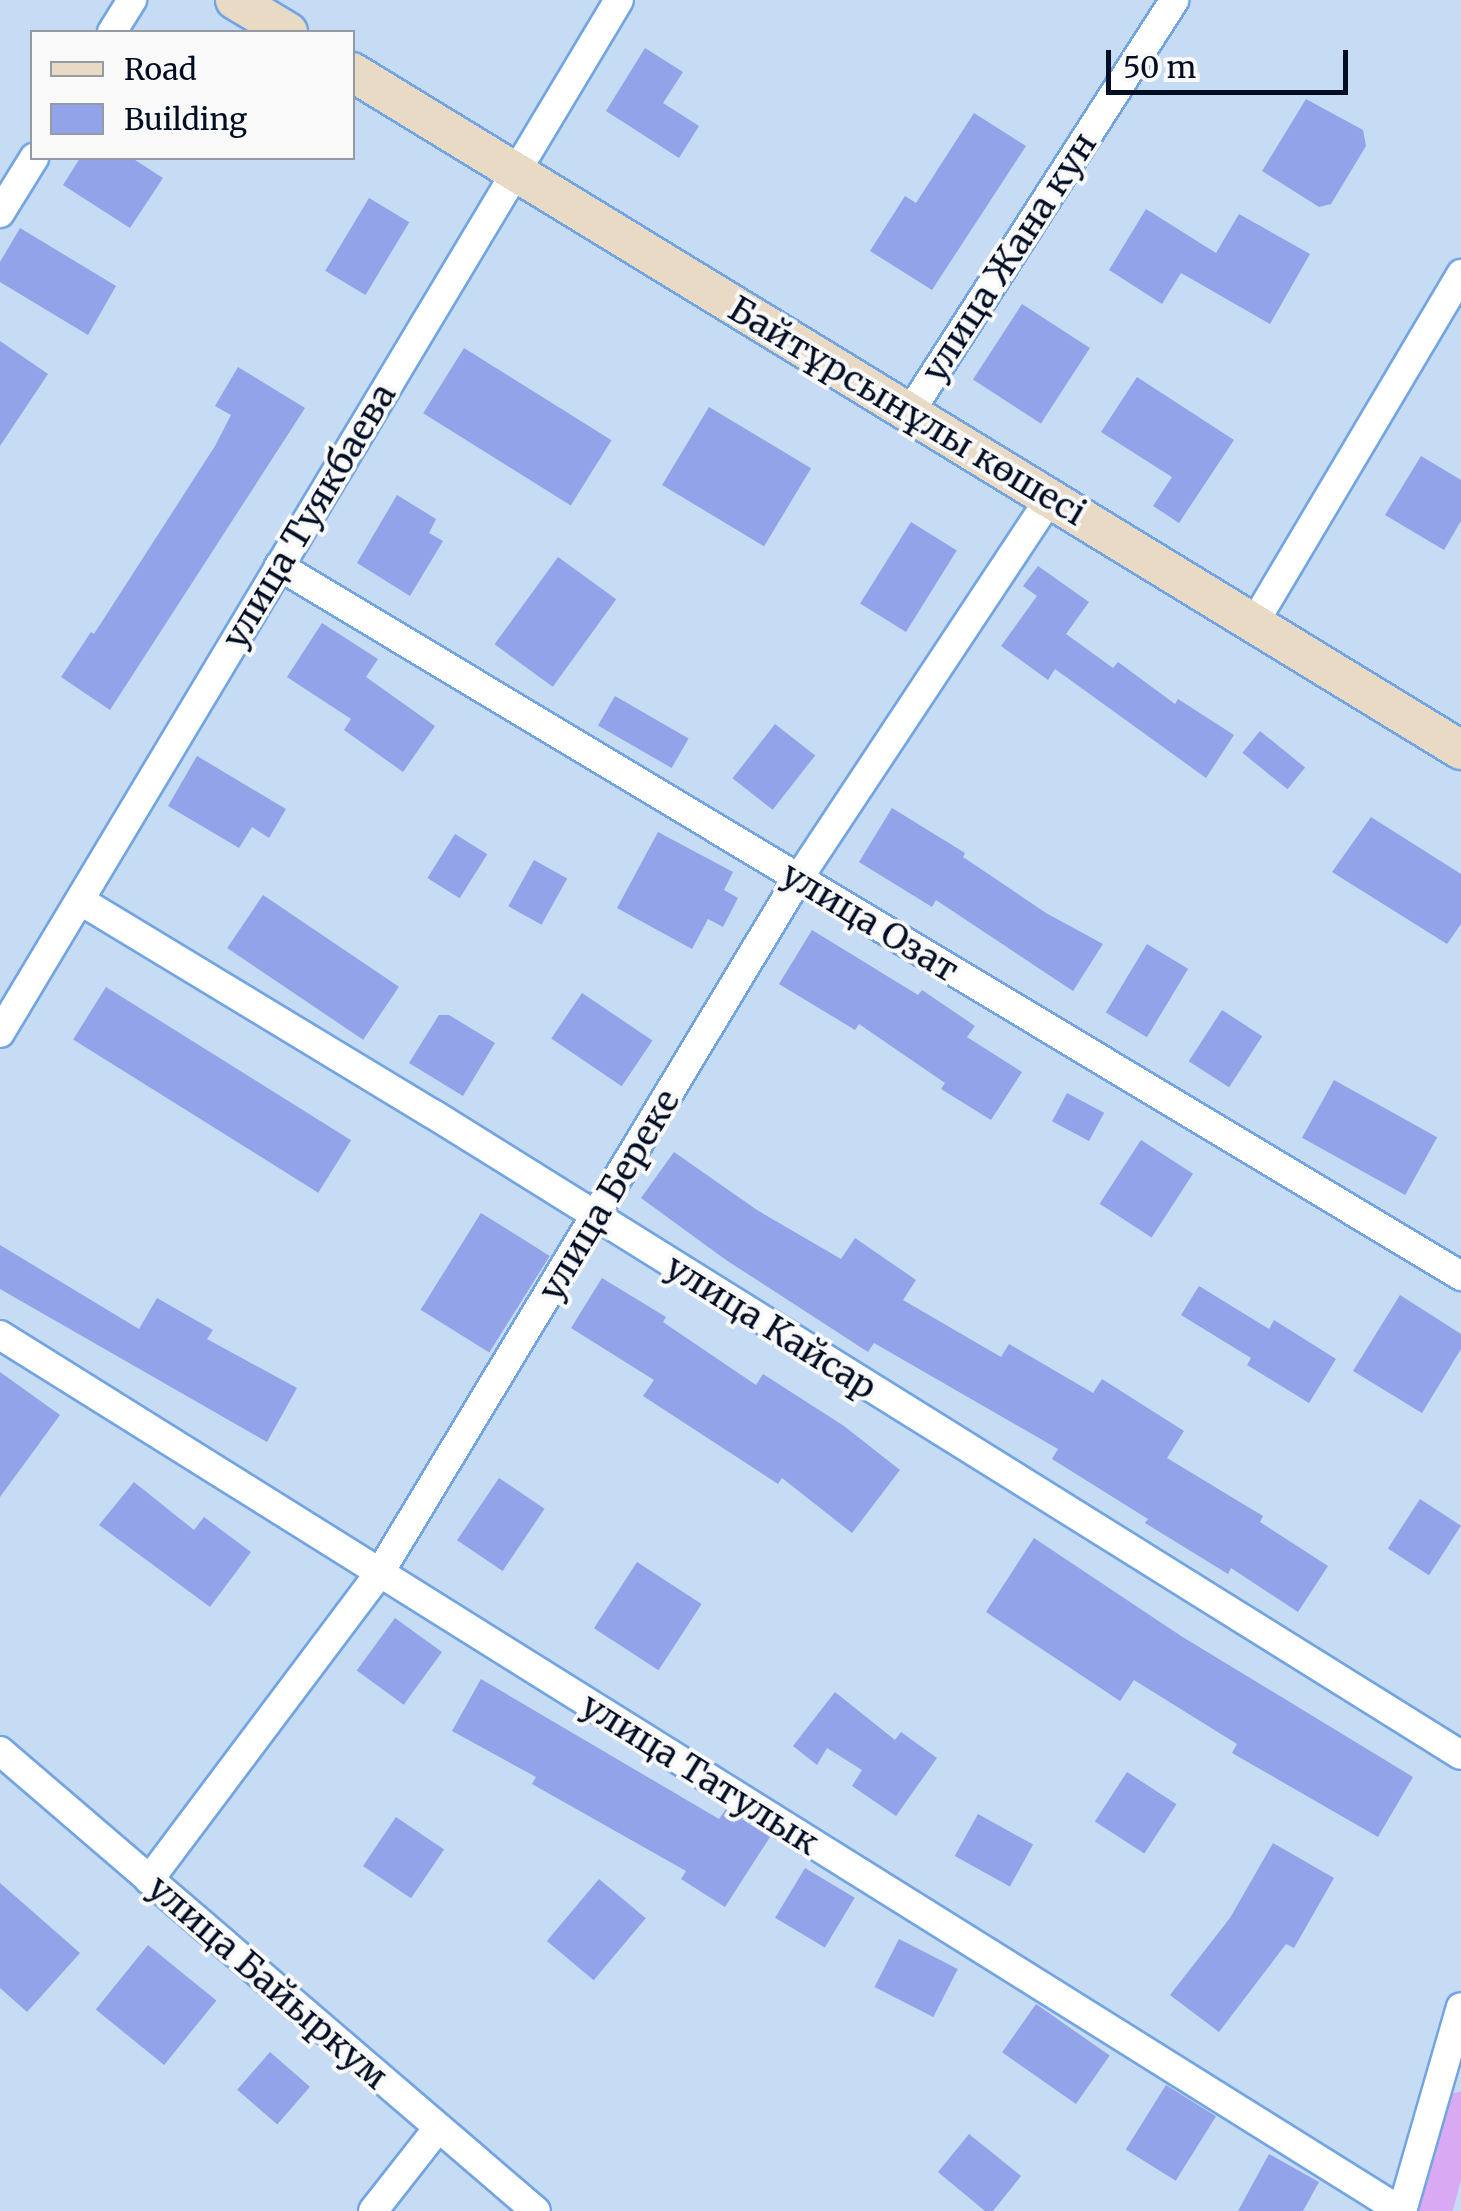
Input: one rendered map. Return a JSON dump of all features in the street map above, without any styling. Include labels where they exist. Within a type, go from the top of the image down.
[{"type":"main road","points":[[235,0],[285,30]]},
{"type":"main road","name":"Байтұрсынұлы көшесі","points":[[355,74],[1461,750]]},
{"type":"street","points":[[113,30],[132,0]]},
{"type":"street","name":"улица Туякбаева","points":[[0,1033],[619,0]]},
{"type":"street","name":"улица Жана кун","points":[[910,412],[1174,0]]},
{"type":"street","points":[[0,212],[33,160]]},
{"type":"street","points":[[1254,623],[1461,274]]},
{"type":"street","name":"улица Береке","points":[[150,1880],[379,1574],[798,879],[1050,498]]},
{"type":"street","name":"улица Озат","points":[[279,566],[1461,1276]]},
{"type":"street","name":"улица Кайсар","points":[[81,901],[1461,1754]]},
{"type":"street","name":"улица Татулык","points":[[0,1334],[1401,2211]]},
{"type":"street","name":"улица Байыркум","points":[[0,1752],[536,2211]]},
{"type":"street","points":[[1401,2211],[1461,2007]]},
{"type":"street","points":[[374,2211],[438,2128]]},
{"type":"building","points":[[645,48],[683,72],[663,103],[699,126],[679,158],[606,111]]},
{"type":"building","points":[[1306,99],[1363,130],[1366,146],[1331,204],[1319,207],[1262,171]]},
{"type":"building","points":[[974,113],[1026,146],[932,290],[870,251],[905,196],[916,203]]},
{"type":"building","points":[[79,160],[135,160],[163,178],[130,228],[63,185]]},
{"type":"building","points":[[369,198],[409,222],[366,295],[325,271]]},
{"type":"building","points":[[1146,209],[1216,253],[1239,214],[1310,254],[1270,324],[1181,273],[1162,304],[1109,270]]},
{"type":"building","points":[[20,228],[116,286],[88,335],[0,282],[0,262]]},
{"type":"building","points":[[1022,304],[1090,348],[1041,424],[973,379]]},
{"type":"building","points":[[0,341],[48,374],[0,446]]},
{"type":"building","points":[[464,348],[612,440],[571,506],[423,413]]},
{"type":"building","points":[[238,367],[305,408],[110,710],[61,677],[91,632],[94,634],[215,446],[231,415],[215,406]]},
{"type":"building","points":[[1137,377],[1234,440],[1179,523],[1153,506],[1172,477],[1101,432]]},
{"type":"building","points":[[709,407],[811,468],[764,546],[662,485]]},
{"type":"building","points":[[1421,456],[1461,480],[1461,521],[1444,550],[1385,515]]},
{"type":"building","points":[[397,495],[436,519],[429,533],[443,541],[410,596],[357,563]]},
{"type":"building","points":[[911,522],[957,551],[906,632],[860,603]]},
{"type":"building","points":[[558,557],[616,599],[553,687],[495,644]]},
{"type":"building","points":[[1038,566],[1089,602],[1066,634],[1113,668],[1118,662],[1175,704],[1178,699],[1234,735],[1206,778],[1055,669],[1048,680],[1001,646],[1037,596],[1023,586]]},
{"type":"building","points":[[322,623],[378,659],[366,677],[435,726],[403,772],[344,730],[351,719],[287,677]]},
{"type":"building","points":[[615,696],[689,738],[672,768],[598,725]]},
{"type":"building","points":[[775,724],[815,755],[773,810],[733,778]]},
{"type":"building","points":[[1260,731],[1305,768],[1287,789],[1242,753]]},
{"type":"building","points":[[197,756],[286,809],[269,838],[252,827],[239,848],[168,806]]},
{"type":"building","points":[[892,808],[965,853],[963,857],[1046,913],[1103,944],[1073,991],[936,900],[932,907],[859,862]]},
{"type":"building","points":[[1371,817],[1461,874],[1461,924],[1447,944],[1332,872]]},
{"type":"building","points":[[658,832],[733,872],[724,890],[738,898],[723,927],[708,919],[692,949],[617,908]]},
{"type":"building","points":[[455,834],[487,854],[460,898],[427,878]]},
{"type":"building","points":[[534,860],[567,878],[542,925],[508,906]]},
{"type":"building","points":[[263,895],[399,987],[363,1040],[227,948]]},
{"type":"building","points":[[812,930],[918,995],[922,990],[975,1026],[967,1037],[1022,1072],[991,1120],[941,1089],[945,1083],[859,1024],[855,1030],[779,984]]},
{"type":"building","points":[[1147,944],[1188,969],[1147,1037],[1106,1013]]},
{"type":"building","points":[[106,987],[351,1140],[318,1193],[73,1040]]},
{"type":"building","points":[[582,993],[652,1041],[622,1086],[551,1039]]},
{"type":"building","points":[[1222,1010],[1262,1036],[1229,1087],[1189,1061]]},
{"type":"building","points":[[439,1015],[449,1015],[495,1043],[463,1096],[409,1063]]},
{"type":"building","points":[[1334,1080],[1437,1137],[1405,1195],[1302,1138]]},
{"type":"building","points":[[1067,1093],[1104,1113],[1089,1141],[1052,1121]]},
{"type":"building","points":[[1141,1140],[1193,1174],[1152,1238],[1100,1204]]},
{"type":"building","points":[[674,1152],[757,1210],[841,1259],[855,1238],[916,1280],[903,1300],[1001,1357],[1009,1344],[1093,1393],[1102,1379],[1184,1431],[1167,1458],[1263,1516],[1260,1522],[1328,1566],[1298,1612],[1231,1568],[1228,1574],[1145,1523],[1148,1519],[1052,1459],[1058,1449],[874,1343],[868,1352],[726,1260],[641,1198]]},
{"type":"building","points":[[481,1213],[550,1256],[489,1353],[421,1310]]},
{"type":"building","points":[[0,1245],[139,1329],[157,1298],[213,1330],[207,1339],[297,1388],[267,1442],[0,1289]]},
{"type":"building","points":[[602,1278],[666,1317],[663,1322],[756,1385],[763,1374],[844,1426],[900,1470],[852,1533],[782,1478],[778,1484],[643,1396],[654,1380],[571,1328]]},
{"type":"building","points":[[1199,1286],[1269,1329],[1274,1320],[1336,1359],[1309,1403],[1247,1365],[1251,1358],[1181,1315]]},
{"type":"building","points":[[1400,1295],[1461,1334],[1461,1349],[1422,1413],[1353,1371]]},
{"type":"building","points":[[0,1372],[60,1415],[0,1497]]},
{"type":"building","points":[[499,1478],[545,1509],[503,1571],[457,1540]]},
{"type":"building","points":[[134,1482],[194,1530],[204,1517],[251,1552],[210,1607],[99,1525]]},
{"type":"building","points":[[1420,1499],[1461,1526],[1429,1575],[1388,1548]]},
{"type":"building","points":[[1034,1538],[1181,1636],[1413,1777],[1378,1837],[1232,1753],[1237,1744],[1134,1680],[1120,1701],[986,1612]]},
{"type":"building","points":[[637,1562],[702,1604],[659,1670],[594,1628]]},
{"type":"building","points":[[395,1618],[442,1652],[404,1705],[357,1671]]},
{"type":"building","points":[[481,1679],[719,1819],[726,1809],[770,1837],[725,1907],[681,1879],[686,1871],[532,1784],[536,1777],[452,1731]]},
{"type":"building","points":[[835,1692],[895,1740],[901,1732],[937,1758],[896,1816],[852,1786],[862,1770],[827,1748],[817,1765],[793,1746]]},
{"type":"building","points":[[1127,1772],[1176,1804],[1144,1854],[1095,1821]]},
{"type":"building","points":[[978,1814],[1033,1845],[1010,1887],[955,1856]]},
{"type":"building","points":[[396,1817],[444,1849],[411,1898],[363,1866]]},
{"type":"building","points":[[1273,1843],[1334,1878],[1294,1948],[1286,1944],[1219,2032],[1170,1995],[1230,1918]]},
{"type":"building","points":[[805,1868],[855,1898],[825,1948],[775,1918]]},
{"type":"building","points":[[599,1879],[646,1918],[594,1980],[547,1941]]},
{"type":"building","points":[[0,1883],[80,1953],[27,2012],[0,1988]]},
{"type":"building","points":[[899,1939],[958,1969],[933,2017],[874,1987]]},
{"type":"building","points":[[148,1945],[216,2000],[164,2065],[96,2010]]},
{"type":"building","points":[[1036,2004],[1110,2056],[1076,2104],[1002,2052]]},
{"type":"building","points":[[270,2052],[310,2087],[277,2125],[237,2090]]},
{"type":"building","points":[[1166,2085],[1216,2116],[1176,2181],[1126,2149]]},
{"type":"building","points":[[969,2134],[1021,2176],[993,2211],[985,2211],[938,2172]]},
{"type":"building","points":[[1269,2154],[1319,2182],[1303,2211],[1238,2211]]},
{"type":"waterway","points":[[1434,2211],[1461,2108]]}]
